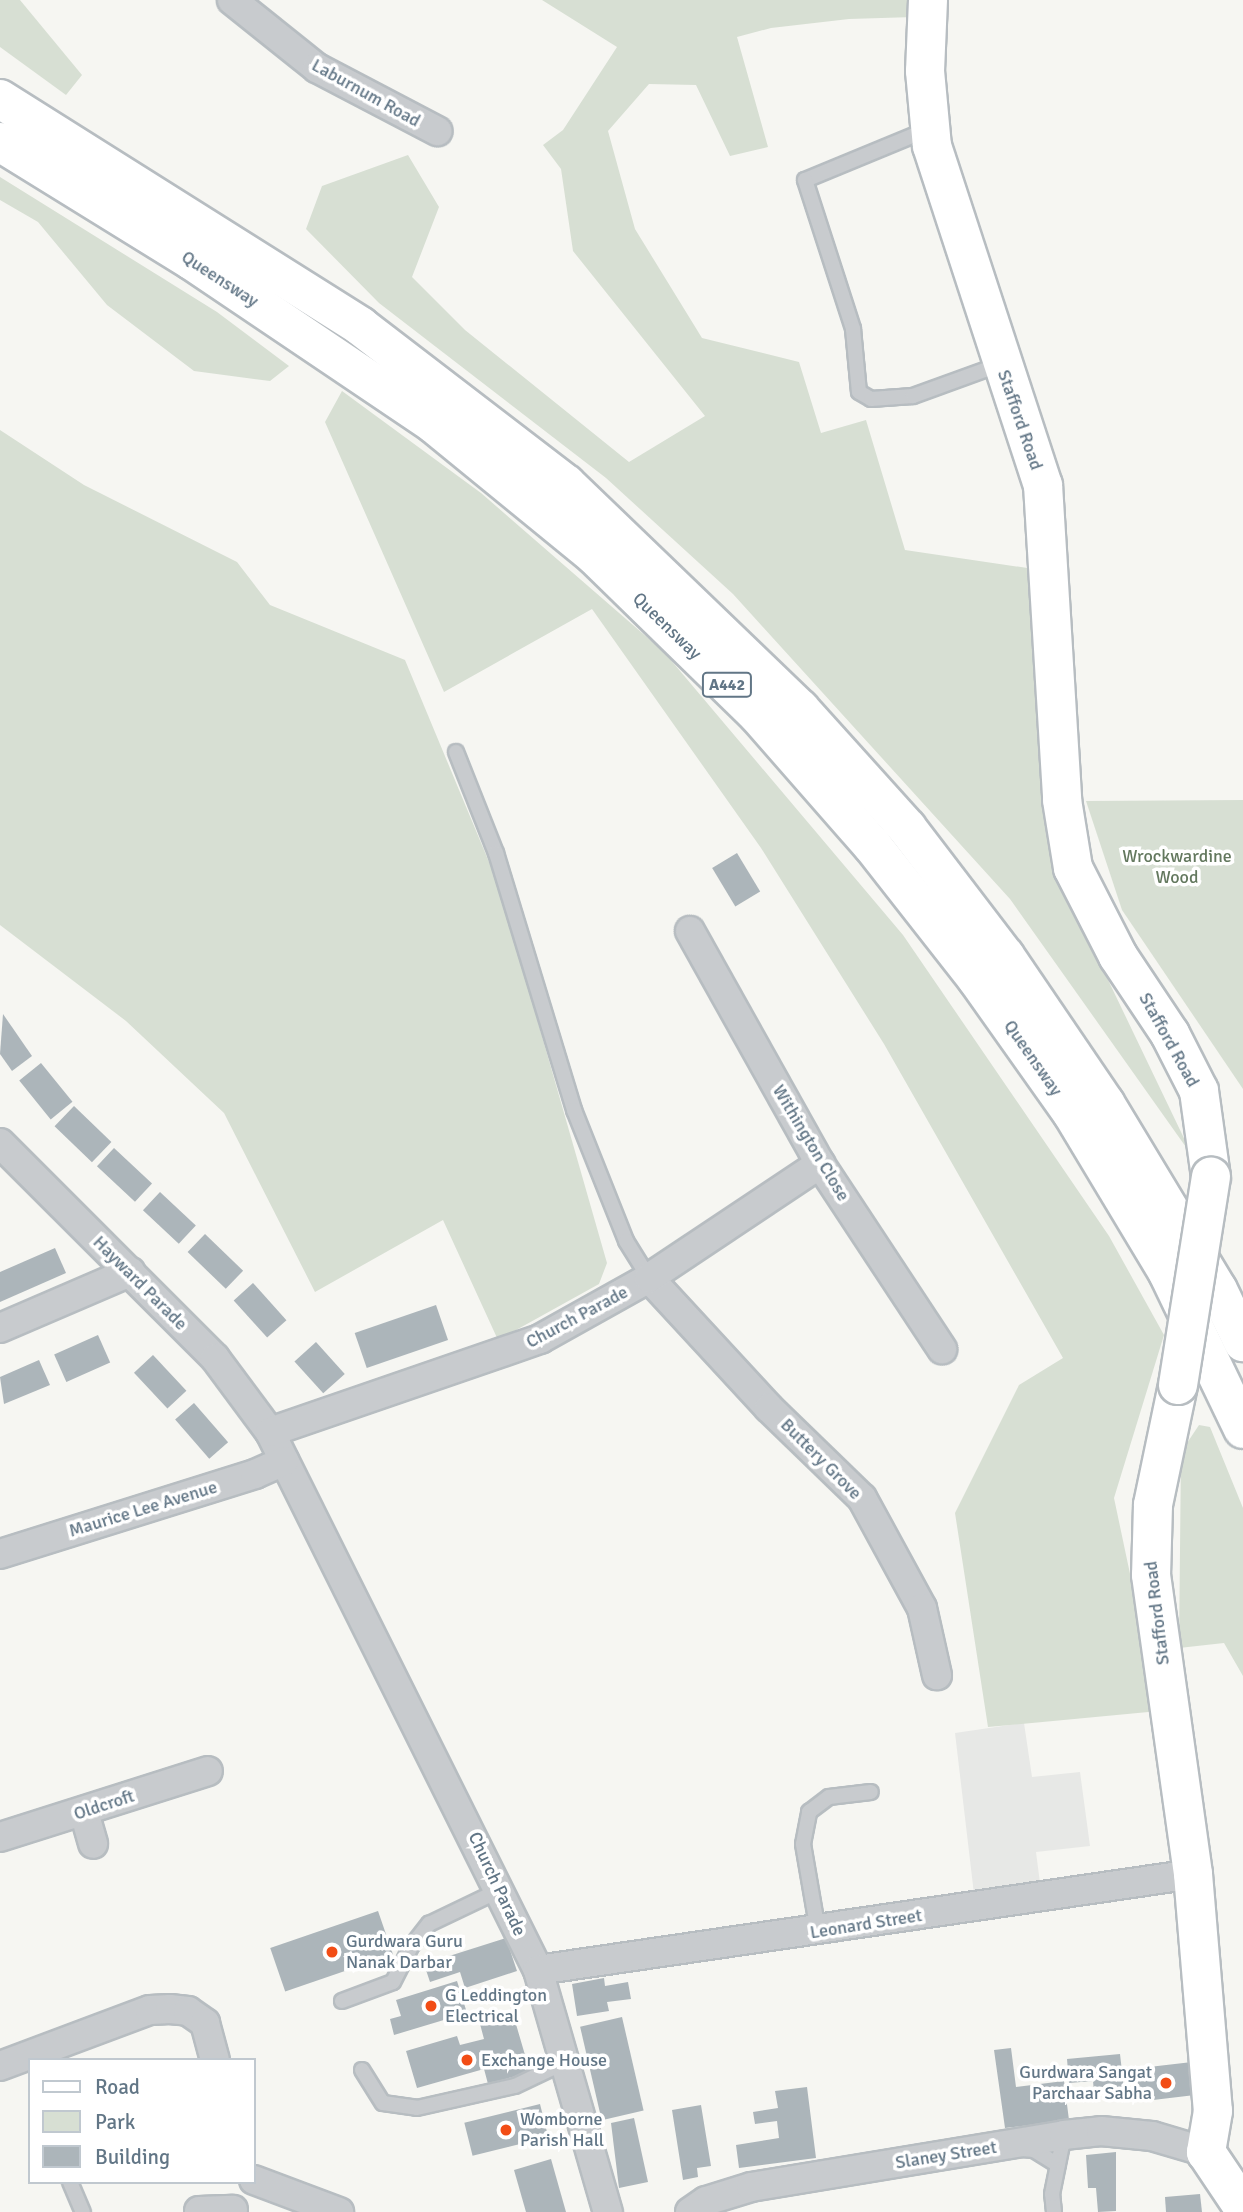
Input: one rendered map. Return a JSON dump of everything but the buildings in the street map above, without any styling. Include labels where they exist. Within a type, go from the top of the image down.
[{"type":"main road","name":"Stafford Road","points":[[928,0],[925,71],[930,129],[1001,364],[1043,485],[1062,800],[1073,868],[1111,944],[1170,1034],[1199,1091],[1211,1177],[1178,1385],[1153,1505],[1150,1575],[1193,1874],[1213,2111],[1206,2152]]},
{"type":"main road","name":"Queensway","points":[[0,99],[371,334],[566,484],[800,709],[907,828],[1005,956],[1105,1103],[1218,1290],[1243,1342]]},
{"type":"main road","name":"Queensway","points":[[0,142],[191,260],[434,424],[594,555],[758,715],[872,845],[977,979],[1072,1113],[1168,1273],[1243,1429]]},
{"type":"main road","points":[[1206,2152],[1243,2207]]},
{"type":"street","name":"Laburnum Road","points":[[232,0],[317,68],[437,131]]},
{"type":"street","name":"Withington Close","points":[[691,931],[820,1164],[942,1349]]},
{"type":"street","name":"Hayward Parade","points":[[0,1143],[215,1358],[270,1432],[284,1461]]},
{"type":"street","name":"Church Parade","points":[[270,1432],[531,1343],[649,1278],[820,1164]]},
{"type":"street","points":[[0,1328],[130,1272]]},
{"type":"street","name":"Buttery Grove","points":[[649,1278],[769,1408],[862,1498],[922,1608],[937,1675]]},
{"type":"street","name":"Church Parade","points":[[284,1461],[538,1970],[563,2063],[612,2208]]},
{"type":"street","name":"Maurice Lee Avenue","points":[[0,1554],[255,1474],[284,1461]]},
{"type":"street","name":"Oldcroft","points":[[0,1837],[208,1771]]},
{"type":"street","points":[[85,1812],[93,1844]]},
{"type":"street","name":"Leonard Street","points":[[538,1970],[1193,1874]]},
{"type":"street","points":[[0,2067],[150,2010],[170,2009],[188,2011],[205,2023],[214,2058]]},
{"type":"street","name":"Slaney Street","points":[[690,2212],[706,2201],[751,2187],[1064,2135],[1101,2131],[1152,2136],[1206,2152]]},
{"type":"street","points":[[256,2181],[340,2212]]},
{"type":"street","points":[[197,2212],[232,2211],[245,2184]]},
{"type":"lane","points":[[930,129],[805,180],[853,329],[859,392],[871,399],[913,396],[1001,364]]},
{"type":"lane","points":[[456,751],[496,853],[574,1110],[626,1241],[649,1278]]},
{"type":"lane","points":[[818,1931],[803,1844],[809,1812],[830,1797],[870,1792]]},
{"type":"lane","points":[[342,2001],[393,1982],[410,1948],[429,1924],[500,1890]]},
{"type":"lane","points":[[362,2070],[383,2103],[417,2108],[515,2086],[563,2063]]},
{"type":"lane","points":[[1054,2212],[1064,2135]]},
{"type":"lane","points":[[996,2147],[1034,2150],[1058,2165]]},
{"type":"lane","points":[[71,2184],[83,2212]]},
{"type":"shaded area","points":[[1024,1723],[1032,1777],[1080,1772],[1090,1846],[1036,1852],[1040,1883],[974,1894],[955,1733]]},
{"type":"green space","points":[[0,0],[20,0],[82,75],[66,95],[0,47]]},
{"type":"green space","points":[[542,0],[916,0],[914,17],[849,19],[771,28],[737,37],[768,147],[730,156],[696,85],[649,84],[608,131],[635,229],[702,338],[799,362],[821,433],[866,420],[905,550],[1034,569],[1041,793],[1063,886],[1193,1157],[1010,899],[733,594],[606,478],[379,303],[306,229],[322,186],[408,155],[439,207],[412,277],[465,330],[629,462],[705,416],[573,251],[561,169],[543,145],[563,130],[617,47]]},
{"type":"green space","points":[[0,177],[217,312],[289,366],[270,381],[194,371],[107,305],[38,222],[0,200]]},
{"type":"green space","points":[[342,391],[481,493],[664,652],[903,935],[1109,1236],[1164,1335],[1114,1498],[1159,1711],[988,1727],[955,1513],[1019,1385],[1063,1358],[884,1044],[761,848],[592,609],[444,692],[325,422]]},
{"type":"green space","points":[[0,430],[84,485],[237,562],[270,605],[405,660],[499,886],[607,1263],[599,1284],[498,1340],[443,1220],[315,1292],[224,1113],[126,1021],[0,925]]},
{"type":"green space","name":"Wrockwardine Wood","points":[[1243,800],[1243,1089],[1122,910],[1086,801]]},
{"type":"green space","points":[[1199,1425],[1210,1427],[1243,1508],[1243,1676],[1224,1643],[1179,1648],[1181,1452]]},
{"type":"place","name":"Gurdwara Guru Nanak Darbar","points":[[332,1952]]},
{"type":"place","name":"G Leddington Electrical","points":[[431,2006]]},
{"type":"place","name":"Exchange House","points":[[467,2060]]},
{"type":"place","name":"Gurdwara Sangat Parchaar Sabha","points":[[1166,2083]]},
{"type":"place","name":"Womborne Parish Hall","points":[[506,2130]]}]
